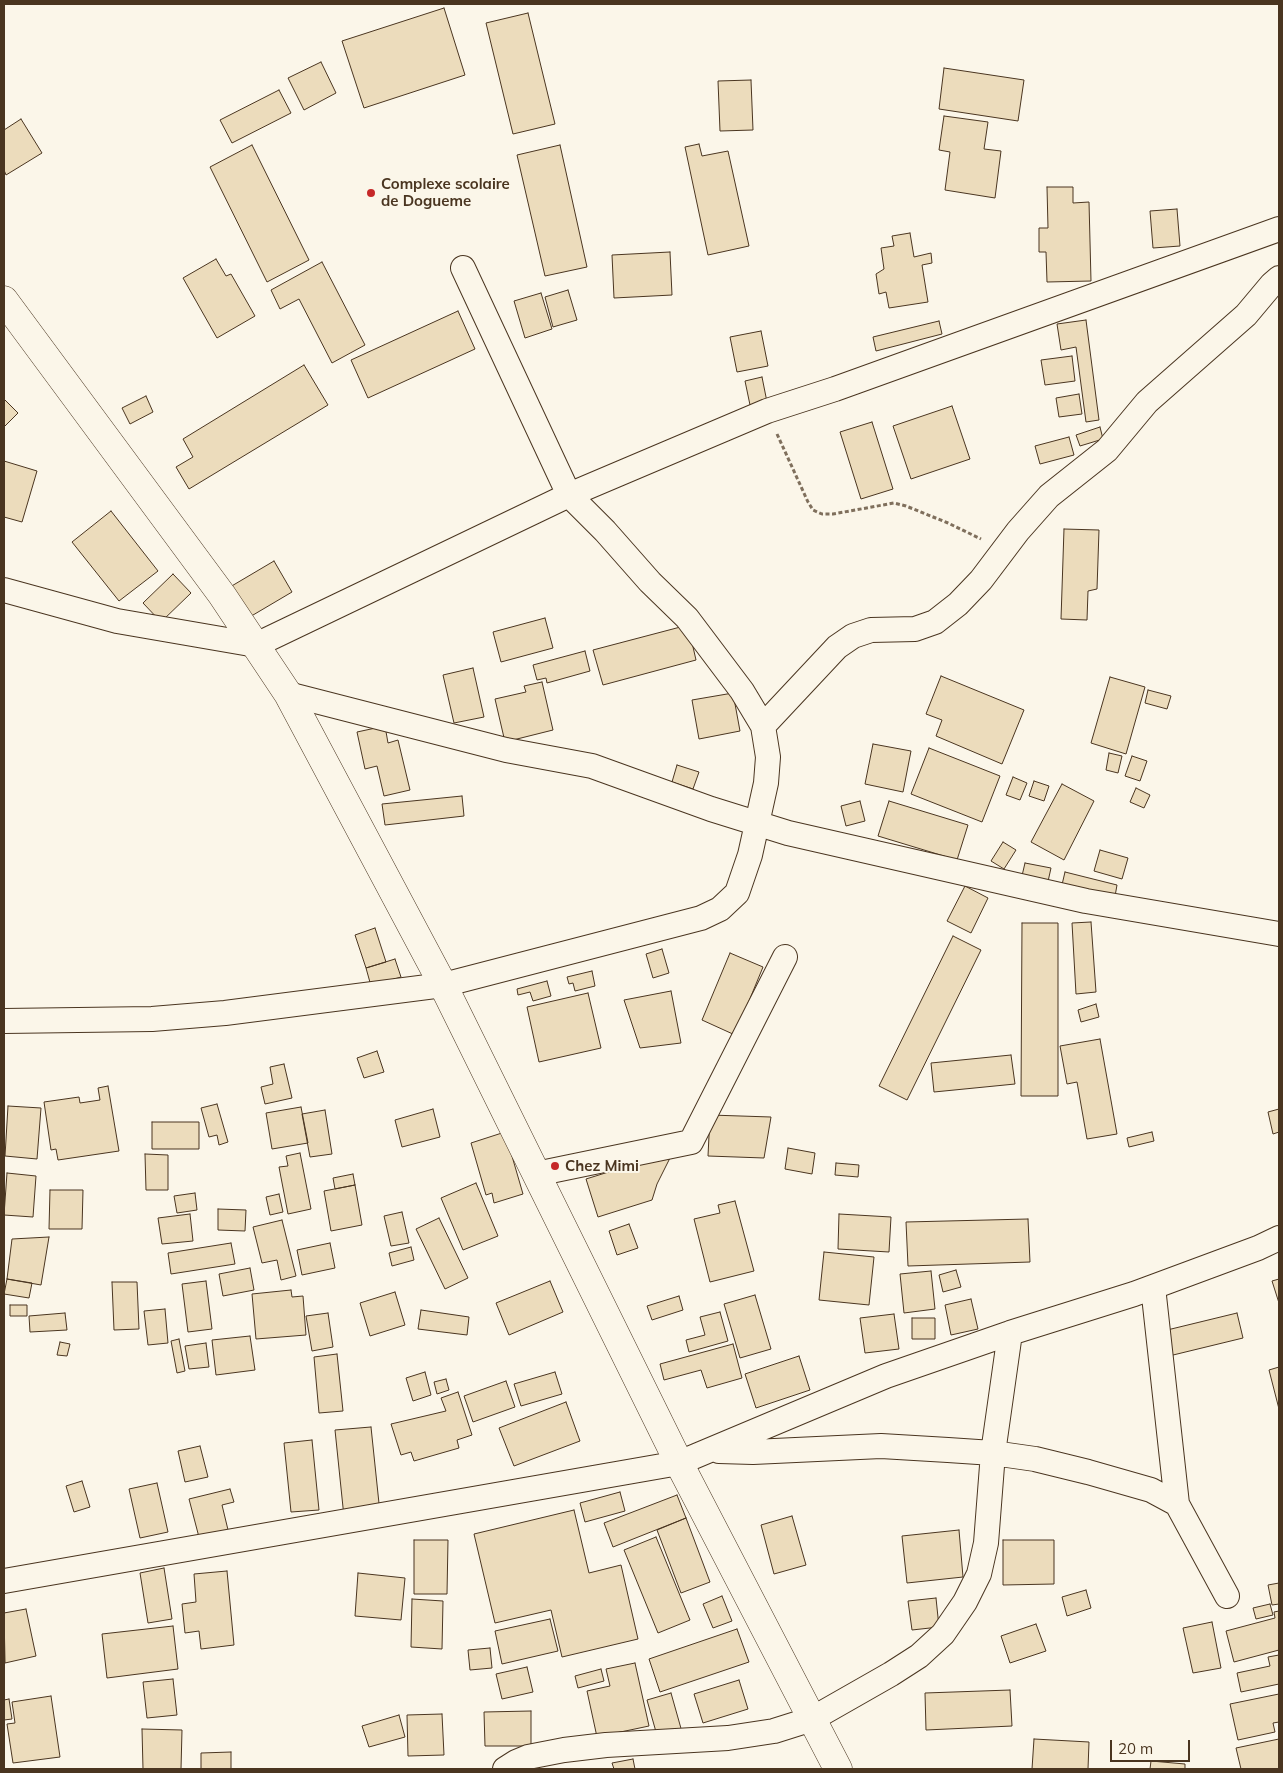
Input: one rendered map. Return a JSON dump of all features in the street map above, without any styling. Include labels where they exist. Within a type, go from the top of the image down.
[{"type":"street","points":[[4,590],[117,621],[256,645],[569,495],[767,411],[835,389],[1279,229]]},
{"type":"street","points":[[4,1020],[161,1018],[226,1013],[443,985],[701,918],[720,909],[737,893],[750,855],[766,784],[768,757],[763,726],[742,691],[687,618],[666,595],[650,582],[605,531],[569,495],[463,268]]},
{"type":"street","points":[[763,726],[837,647],[853,636],[871,630],[915,629],[934,622],[958,604],[981,580],[1018,531],[1049,496],[1107,450],[1147,402],[1246,315],[1279,278]]},
{"type":"street","points":[[4,300],[222,595],[288,694],[443,985],[678,1463],[838,1769]]},
{"type":"street","points":[[288,694],[506,750],[592,766],[788,833],[1086,901],[1279,934]]},
{"type":"street","points":[[536,1174],[692,1142],[785,957]]},
{"type":"street","points":[[4,1581],[678,1463],[886,1376],[1153,1286],[1258,1248],[1279,1238]]},
{"type":"street","points":[[1153,1286],[1177,1504],[1227,1596]]},
{"type":"street","points":[[505,1769],[528,1757],[564,1750],[606,1745],[728,1738],[774,1731],[812,1719],[919,1656],[943,1634],[965,1602],[979,1574],[986,1543],[994,1453],[1010,1333]]},
{"type":"street","points":[[710,1450],[753,1452],[881,1446],[994,1453],[1035,1459],[1088,1472],[1151,1490],[1177,1504]]},
{"type":"path","points":[[767,411],[794,473],[813,510],[822,514],[834,514],[894,504],[906,506],[948,523],[1005,550]]},
{"type":"building","points":[[444,8],[465,75],[364,108],[342,41]]},
{"type":"building","points":[[528,13],[555,124],[513,134],[486,23]]},
{"type":"building","points":[[321,62],[336,93],[304,110],[288,78]]},
{"type":"building","points":[[944,68],[1024,80],[1018,121],[939,109]]},
{"type":"building","points":[[751,80],[753,130],[720,131],[718,81]]},
{"type":"building","points":[[279,90],[291,113],[232,143],[220,120]]},
{"type":"building","points":[[944,116],[988,122],[984,149],[1001,151],[995,198],[945,190],[950,152],[939,150]]},
{"type":"building","points":[[21,119],[42,153],[6,175],[4,170],[4,130]]},
{"type":"building","points":[[699,144],[702,156],[728,151],[749,246],[708,255],[685,147]]},
{"type":"building","points":[[252,145],[309,260],[267,282],[210,167]]},
{"type":"building","points":[[560,145],[587,267],[545,276],[517,155]]},
{"type":"building","points":[[1047,187],[1073,187],[1073,203],[1089,202],[1091,281],[1047,282],[1046,252],[1039,252],[1039,228],[1048,228]]},
{"type":"building","points":[[1177,209],[1180,246],[1153,248],[1150,211]]},
{"type":"building","points":[[910,233],[914,257],[931,253],[932,263],[922,265],[928,302],[889,308],[886,292],[879,294],[876,274],[884,269],[881,248],[894,246],[892,236]]},
{"type":"building","points":[[670,252],[672,295],[614,298],[612,255]]},
{"type":"building","points":[[216,259],[226,276],[231,274],[255,316],[217,338],[183,278]]},
{"type":"building","points":[[322,262],[365,345],[332,363],[299,299],[280,309],[271,290]]},
{"type":"building","points":[[568,290],[577,320],[553,327],[545,297]]},
{"type":"building","points":[[541,293],[552,329],[525,338],[514,301]]},
{"type":"building","points":[[458,311],[475,349],[368,398],[351,360]]},
{"type":"building","points":[[1086,320],[1099,420],[1086,422],[1076,347],[1061,350],[1057,324]]},
{"type":"building","points":[[939,321],[942,334],[876,351],[873,337]]},
{"type":"building","points":[[761,331],[768,366],[737,372],[730,337]]},
{"type":"building","points":[[1072,356],[1075,381],[1045,385],[1041,360]]},
{"type":"building","points":[[304,365],[328,405],[189,489],[176,467],[193,457],[183,439]]},
{"type":"building","points":[[762,377],[767,402],[750,405],[745,381]]},
{"type":"building","points":[[1079,394],[1082,414],[1059,417],[1056,398]]},
{"type":"building","points":[[146,396],[153,412],[130,424],[122,408]]},
{"type":"building","points":[[4,399],[18,413],[4,427]]},
{"type":"building","points":[[952,406],[970,459],[911,479],[893,426]]},
{"type":"building","points":[[872,422],[893,489],[861,499],[840,432]]},
{"type":"building","points":[[1100,427],[1103,439],[1080,446],[1076,435]]},
{"type":"building","points":[[1069,437],[1074,455],[1040,464],[1035,446]]},
{"type":"building","points":[[4,461],[37,471],[22,522],[4,517]]},
{"type":"building","points":[[111,511],[158,571],[119,601],[72,542]]},
{"type":"building","points":[[1064,529],[1099,530],[1097,589],[1088,591],[1087,620],[1061,619]]},
{"type":"building","points":[[274,561],[292,592],[248,618],[230,587]]},
{"type":"building","points":[[173,574],[191,593],[161,622],[143,603]]},
{"type":"building","points":[[545,618],[553,648],[501,662],[493,632]]},
{"type":"building","points":[[688,625],[696,660],[603,685],[593,650]]},
{"type":"building","points":[[585,651],[590,671],[547,683],[546,678],[537,680],[533,665]]},
{"type":"building","points":[[473,668],[484,717],[454,723],[443,675]]},
{"type":"building","points":[[941,676],[1024,710],[1002,764],[936,736],[942,720],[926,714]]},
{"type":"building","points":[[1110,677],[1145,687],[1126,754],[1091,743]]},
{"type":"building","points":[[542,682],[553,730],[505,742],[495,699],[526,692],[524,686]]},
{"type":"building","points":[[1148,690],[1171,696],[1167,709],[1145,703]]},
{"type":"building","points":[[733,693],[740,731],[699,739],[692,700]]},
{"type":"building","points":[[385,726],[388,743],[398,740],[410,790],[384,796],[377,766],[365,769],[357,732]]},
{"type":"building","points":[[873,744],[911,751],[903,792],[865,784]]},
{"type":"building","points":[[929,748],[1000,776],[982,822],[911,794]]},
{"type":"building","points":[[1109,753],[1122,756],[1118,773],[1106,770]]},
{"type":"building","points":[[1132,756],[1147,761],[1140,781],[1125,776]]},
{"type":"building","points":[[677,765],[699,772],[693,789],[672,782]]},
{"type":"building","points":[[1013,777],[1027,783],[1020,800],[1006,795]]},
{"type":"building","points":[[1034,781],[1049,786],[1044,801],[1029,796]]},
{"type":"building","points":[[1062,784],[1094,801],[1064,860],[1031,842]]},
{"type":"building","points":[[1136,788],[1150,795],[1144,808],[1130,802]]},
{"type":"building","points":[[462,796],[464,816],[385,825],[382,804]]},
{"type":"building","points":[[860,801],[865,821],[846,826],[841,806]]},
{"type":"building","points":[[889,801],[968,825],[957,860],[878,836]]},
{"type":"building","points":[[1003,842],[1016,850],[1004,869],[991,861]]},
{"type":"building","points":[[1100,850],[1128,858],[1122,879],[1094,871]]},
{"type":"building","points":[[1025,863],[1051,868],[1047,886],[1021,880]]},
{"type":"building","points":[[1065,872],[1117,885],[1114,902],[1061,889]]},
{"type":"building","points":[[965,886],[988,898],[971,933],[947,921]]},
{"type":"building","points":[[1091,922],[1096,992],[1076,994],[1072,923]]},
{"type":"building","points":[[1022,923],[1058,923],[1058,1096],[1021,1096]]},
{"type":"building","points":[[375,928],[386,962],[366,968],[355,935]]},
{"type":"building","points":[[953,936],[981,950],[907,1100],[879,1086]]},
{"type":"building","points":[[662,949],[669,973],[653,978],[646,954]]},
{"type":"building","points":[[730,953],[763,967],[735,1035],[702,1020]]},
{"type":"building","points":[[395,959],[401,977],[371,986],[366,968]]},
{"type":"building","points":[[592,971],[595,986],[575,991],[573,983],[569,984],[567,977]]},
{"type":"building","points":[[547,981],[551,996],[533,1001],[530,992],[518,995],[517,989]]},
{"type":"building","points":[[671,991],[681,1043],[640,1048],[624,1000]]},
{"type":"building","points":[[588,993],[601,1048],[539,1062],[527,1007]]},
{"type":"building","points":[[1096,1004],[1099,1017],[1081,1022],[1078,1010]]},
{"type":"building","points":[[1100,1039],[1117,1134],[1087,1139],[1077,1082],[1067,1084],[1060,1046]]},
{"type":"building","points":[[377,1051],[384,1072],[364,1078],[357,1058]]},
{"type":"building","points":[[1011,1055],[1015,1084],[934,1092],[931,1063]]},
{"type":"building","points":[[284,1064],[292,1098],[265,1104],[261,1087],[273,1084],[270,1067]]},
{"type":"building","points":[[108,1086],[119,1151],[58,1160],[56,1149],[51,1150],[44,1102],[79,1097],[80,1103],[100,1100],[98,1088]]},
{"type":"building","points":[[217,1104],[228,1142],[219,1145],[217,1135],[209,1137],[201,1108]]},
{"type":"building","points":[[8,1106],[41,1108],[37,1159],[5,1156]]},
{"type":"building","points":[[301,1107],[308,1143],[272,1149],[266,1113]]},
{"type":"building","points":[[433,1109],[440,1137],[402,1147],[395,1120]]},
{"type":"building","points":[[1279,1109],[1279,1132],[1273,1134],[1268,1112]]},
{"type":"building","points":[[325,1110],[332,1154],[310,1157],[302,1114]]},
{"type":"building","points":[[710,1115],[771,1117],[764,1158],[708,1156]]},
{"type":"building","points":[[152,1122],[199,1122],[199,1149],[152,1149]]},
{"type":"building","points":[[505,1132],[523,1194],[494,1203],[492,1193],[486,1195],[471,1143]]},
{"type":"building","points":[[1152,1132],[1154,1141],[1129,1147],[1127,1138]]},
{"type":"building","points":[[788,1148],[815,1153],[812,1174],[785,1169]]},
{"type":"building","points":[[673,1152],[657,1184],[652,1200],[598,1217],[586,1179]]},
{"type":"building","points":[[300,1153],[311,1209],[288,1214],[279,1167],[288,1166],[286,1156]]},
{"type":"building","points":[[145,1154],[168,1155],[168,1190],[146,1190]]},
{"type":"building","points":[[836,1163],[859,1165],[858,1177],[835,1175]]},
{"type":"building","points":[[7,1173],[36,1176],[33,1217],[4,1215]]},
{"type":"building","points":[[353,1174],[355,1185],[335,1189],[333,1178]]},
{"type":"building","points":[[476,1183],[498,1236],[463,1250],[441,1198]]},
{"type":"building","points":[[355,1185],[362,1225],[331,1231],[324,1191]]},
{"type":"building","points":[[50,1190],[83,1190],[82,1229],[49,1229]]},
{"type":"building","points":[[195,1193],[197,1210],[177,1213],[174,1196]]},
{"type":"building","points":[[279,1194],[283,1212],[270,1215],[266,1197]]},
{"type":"building","points":[[735,1201],[754,1271],[710,1282],[694,1219],[720,1213],[718,1205]]},
{"type":"building","points":[[218,1209],[246,1210],[245,1231],[218,1230]]},
{"type":"building","points":[[402,1212],[409,1243],[391,1246],[384,1216]]},
{"type":"building","points":[[190,1214],[193,1241],[162,1244],[158,1218]]},
{"type":"building","points":[[839,1214],[891,1217],[889,1252],[838,1249]]},
{"type":"building","points":[[439,1218],[468,1278],[445,1289],[416,1229]]},
{"type":"building","points":[[1028,1219],[1030,1262],[908,1266],[906,1222]]},
{"type":"building","points":[[282,1220],[296,1276],[281,1280],[277,1260],[262,1263],[253,1227]]},
{"type":"building","points":[[629,1224],[638,1248],[617,1255],[609,1231]]},
{"type":"building","points":[[49,1237],[41,1285],[7,1279],[12,1239]]},
{"type":"building","points":[[231,1243],[235,1264],[171,1274],[168,1253]]},
{"type":"building","points":[[330,1243],[335,1268],[302,1275],[297,1250]]},
{"type":"building","points":[[411,1247],[414,1260],[392,1266],[389,1253]]},
{"type":"building","points":[[824,1252],[874,1257],[869,1305],[819,1300]]},
{"type":"building","points":[[250,1268],[254,1290],[223,1296],[219,1274]]},
{"type":"building","points":[[956,1270],[961,1287],[943,1292],[939,1275]]},
{"type":"building","points":[[931,1271],[935,1309],[904,1313],[900,1274]]},
{"type":"building","points":[[7,1279],[32,1283],[29,1298],[4,1294]]},
{"type":"building","points":[[1279,1279],[1279,1303],[1272,1281]]},
{"type":"building","points":[[206,1281],[212,1329],[188,1332],[182,1284]]},
{"type":"building","points":[[550,1281],[563,1312],[509,1335],[496,1303]]},
{"type":"building","points":[[112,1282],[137,1282],[139,1329],[114,1330]]},
{"type":"building","points":[[291,1290],[292,1297],[303,1296],[306,1335],[256,1339],[252,1294]]},
{"type":"building","points":[[395,1292],[405,1325],[370,1336],[360,1303]]},
{"type":"building","points":[[755,1295],[771,1349],[740,1358],[724,1304]]},
{"type":"building","points":[[679,1296],[683,1310],[652,1320],[647,1306]]},
{"type":"building","points":[[971,1299],[978,1329],[951,1335],[945,1305]]},
{"type":"building","points":[[10,1305],[27,1305],[27,1316],[10,1316]]},
{"type":"building","points":[[165,1309],[168,1343],[148,1345],[144,1311]]},
{"type":"building","points":[[421,1310],[469,1317],[467,1335],[418,1329]]},
{"type":"building","points":[[720,1312],[728,1341],[689,1352],[686,1340],[705,1335],[700,1317]]},
{"type":"building","points":[[65,1313],[67,1330],[30,1332],[29,1316]]},
{"type":"building","points":[[328,1313],[333,1347],[312,1351],[306,1316]]},
{"type":"building","points":[[1237,1313],[1243,1338],[1169,1356],[1163,1331]]},
{"type":"building","points":[[894,1314],[899,1349],[865,1353],[860,1318]]},
{"type":"building","points":[[912,1318],[935,1318],[935,1339],[912,1339]]},
{"type":"building","points":[[250,1336],[255,1370],[216,1375],[212,1340]]},
{"type":"building","points":[[179,1339],[185,1371],[177,1373],[171,1341]]},
{"type":"building","points":[[60,1342],[70,1344],[67,1356],[57,1355]]},
{"type":"building","points":[[206,1343],[209,1367],[189,1369],[185,1346]]},
{"type":"building","points":[[733,1344],[742,1378],[707,1388],[701,1370],[664,1380],[660,1364]]},
{"type":"building","points":[[337,1354],[343,1411],[319,1413],[314,1357]]},
{"type":"building","points":[[799,1356],[810,1390],[756,1408],[745,1374]]},
{"type":"building","points":[[1279,1367],[1279,1409],[1269,1370]]},
{"type":"building","points":[[425,1372],[431,1395],[413,1401],[406,1378]]},
{"type":"building","points":[[555,1372],[562,1394],[521,1406],[514,1384]]},
{"type":"building","points":[[446,1379],[449,1390],[437,1394],[434,1382]]},
{"type":"building","points":[[506,1381],[515,1407],[473,1422],[464,1396]]},
{"type":"building","points":[[458,1392],[472,1435],[457,1440],[459,1448],[414,1461],[411,1452],[401,1455],[391,1424],[446,1411],[441,1398]]},
{"type":"building","points":[[566,1402],[580,1441],[514,1466],[499,1428]]},
{"type":"building","points":[[371,1427],[380,1513],[344,1517],[335,1430]]},
{"type":"building","points":[[312,1440],[319,1510],[291,1512],[284,1443]]},
{"type":"building","points":[[200,1446],[208,1477],[185,1482],[178,1451]]},
{"type":"building","points":[[82,1481],[90,1507],[74,1512],[66,1486]]},
{"type":"building","points":[[157,1483],[168,1532],[140,1538],[129,1489]]},
{"type":"building","points":[[230,1489],[234,1502],[222,1505],[229,1534],[200,1541],[189,1499]]},
{"type":"building","points":[[620,1492],[625,1511],[585,1522],[580,1503]]},
{"type":"building","points":[[677,1495],[686,1518],[613,1547],[604,1523]]},
{"type":"building","points":[[574,1510],[589,1573],[621,1565],[638,1639],[562,1657],[551,1610],[495,1623],[474,1534]]},
{"type":"building","points":[[792,1516],[806,1565],[774,1574],[761,1525]]},
{"type":"building","points":[[686,1518],[710,1582],[681,1593],[657,1530]]},
{"type":"building","points":[[959,1530],[963,1577],[907,1583],[902,1536]]},
{"type":"building","points":[[656,1537],[690,1620],[658,1633],[624,1550]]},
{"type":"building","points":[[414,1540],[448,1540],[447,1594],[414,1594]]},
{"type":"building","points":[[1003,1540],[1054,1540],[1054,1584],[1003,1585]]},
{"type":"building","points":[[164,1568],[172,1619],[148,1623],[140,1573]]},
{"type":"building","points":[[227,1571],[234,1645],[201,1649],[199,1631],[185,1633],[182,1604],[196,1602],[194,1574]]},
{"type":"building","points":[[358,1573],[405,1578],[401,1620],[355,1616]]},
{"type":"building","points":[[1279,1583],[1279,1604],[1272,1605],[1268,1585]]},
{"type":"building","points":[[1086,1590],[1091,1608],[1067,1616],[1062,1597]]},
{"type":"building","points":[[722,1596],[732,1621],[713,1628],[703,1604]]},
{"type":"building","points":[[936,1598],[939,1627],[912,1630],[908,1601]]},
{"type":"building","points":[[412,1599],[443,1601],[442,1649],[411,1647]]},
{"type":"building","points":[[1270,1604],[1273,1615],[1256,1619],[1253,1608]]},
{"type":"building","points":[[26,1609],[36,1656],[5,1663],[4,1613]]},
{"type":"building","points":[[1279,1611],[1279,1650],[1234,1662],[1226,1631],[1275,1618],[1274,1612]]},
{"type":"building","points":[[550,1619],[558,1651],[502,1664],[495,1631]]},
{"type":"building","points":[[1212,1622],[1221,1668],[1193,1673],[1183,1628]]},
{"type":"building","points":[[1036,1624],[1046,1651],[1010,1663],[1001,1636]]},
{"type":"building","points":[[173,1626],[178,1669],[107,1678],[102,1634]]},
{"type":"building","points":[[737,1629],[749,1662],[660,1692],[649,1659]]},
{"type":"building","points":[[490,1648],[492,1668],[470,1670],[468,1650]]},
{"type":"building","points":[[1279,1655],[1279,1684],[1241,1692],[1237,1673],[1270,1666],[1268,1657]]},
{"type":"building","points":[[635,1663],[649,1726],[597,1737],[587,1691],[610,1686],[606,1669]]},
{"type":"building","points":[[527,1667],[533,1692],[502,1699],[496,1674]]},
{"type":"building","points":[[601,1669],[604,1681],[578,1688],[575,1676]]},
{"type":"building","points":[[173,1679],[177,1715],[147,1718],[143,1682]]},
{"type":"building","points":[[739,1680],[748,1709],[703,1723],[694,1694]]},
{"type":"building","points":[[1010,1690],[1012,1726],[926,1730],[925,1693]]},
{"type":"building","points":[[671,1693],[682,1732],[658,1739],[647,1700]]},
{"type":"building","points":[[1279,1694],[1279,1722],[1273,1723],[1275,1732],[1238,1740],[1230,1704]]},
{"type":"building","points":[[51,1696],[60,1757],[13,1763],[7,1724],[15,1723],[12,1702]]},
{"type":"building","points":[[9,1699],[12,1719],[4,1720],[4,1700]]},
{"type":"building","points":[[531,1711],[531,1746],[485,1746],[484,1712]]},
{"type":"building","points":[[442,1714],[444,1755],[408,1756],[407,1715]]},
{"type":"building","points":[[399,1715],[405,1737],[369,1747],[362,1726]]},
{"type":"building","points":[[142,1729],[182,1730],[181,1769],[143,1769]]},
{"type":"building","points":[[1034,1739],[1089,1742],[1088,1769],[1032,1769]]},
{"type":"building","points":[[1279,1739],[1279,1769],[1241,1769],[1236,1748]]},
{"type":"building","points":[[231,1752],[231,1769],[201,1769],[201,1753]]},
{"type":"building","points":[[633,1759],[635,1769],[614,1769],[612,1763]]},
{"type":"building","points":[[1151,1761],[1185,1764],[1185,1769],[1150,1769]]},
{"type":"place","name":"Complexe scolaire de Dogueme","points":[[371,193]]},
{"type":"place","name":"Chez Mimi","points":[[555,1166]]}]
